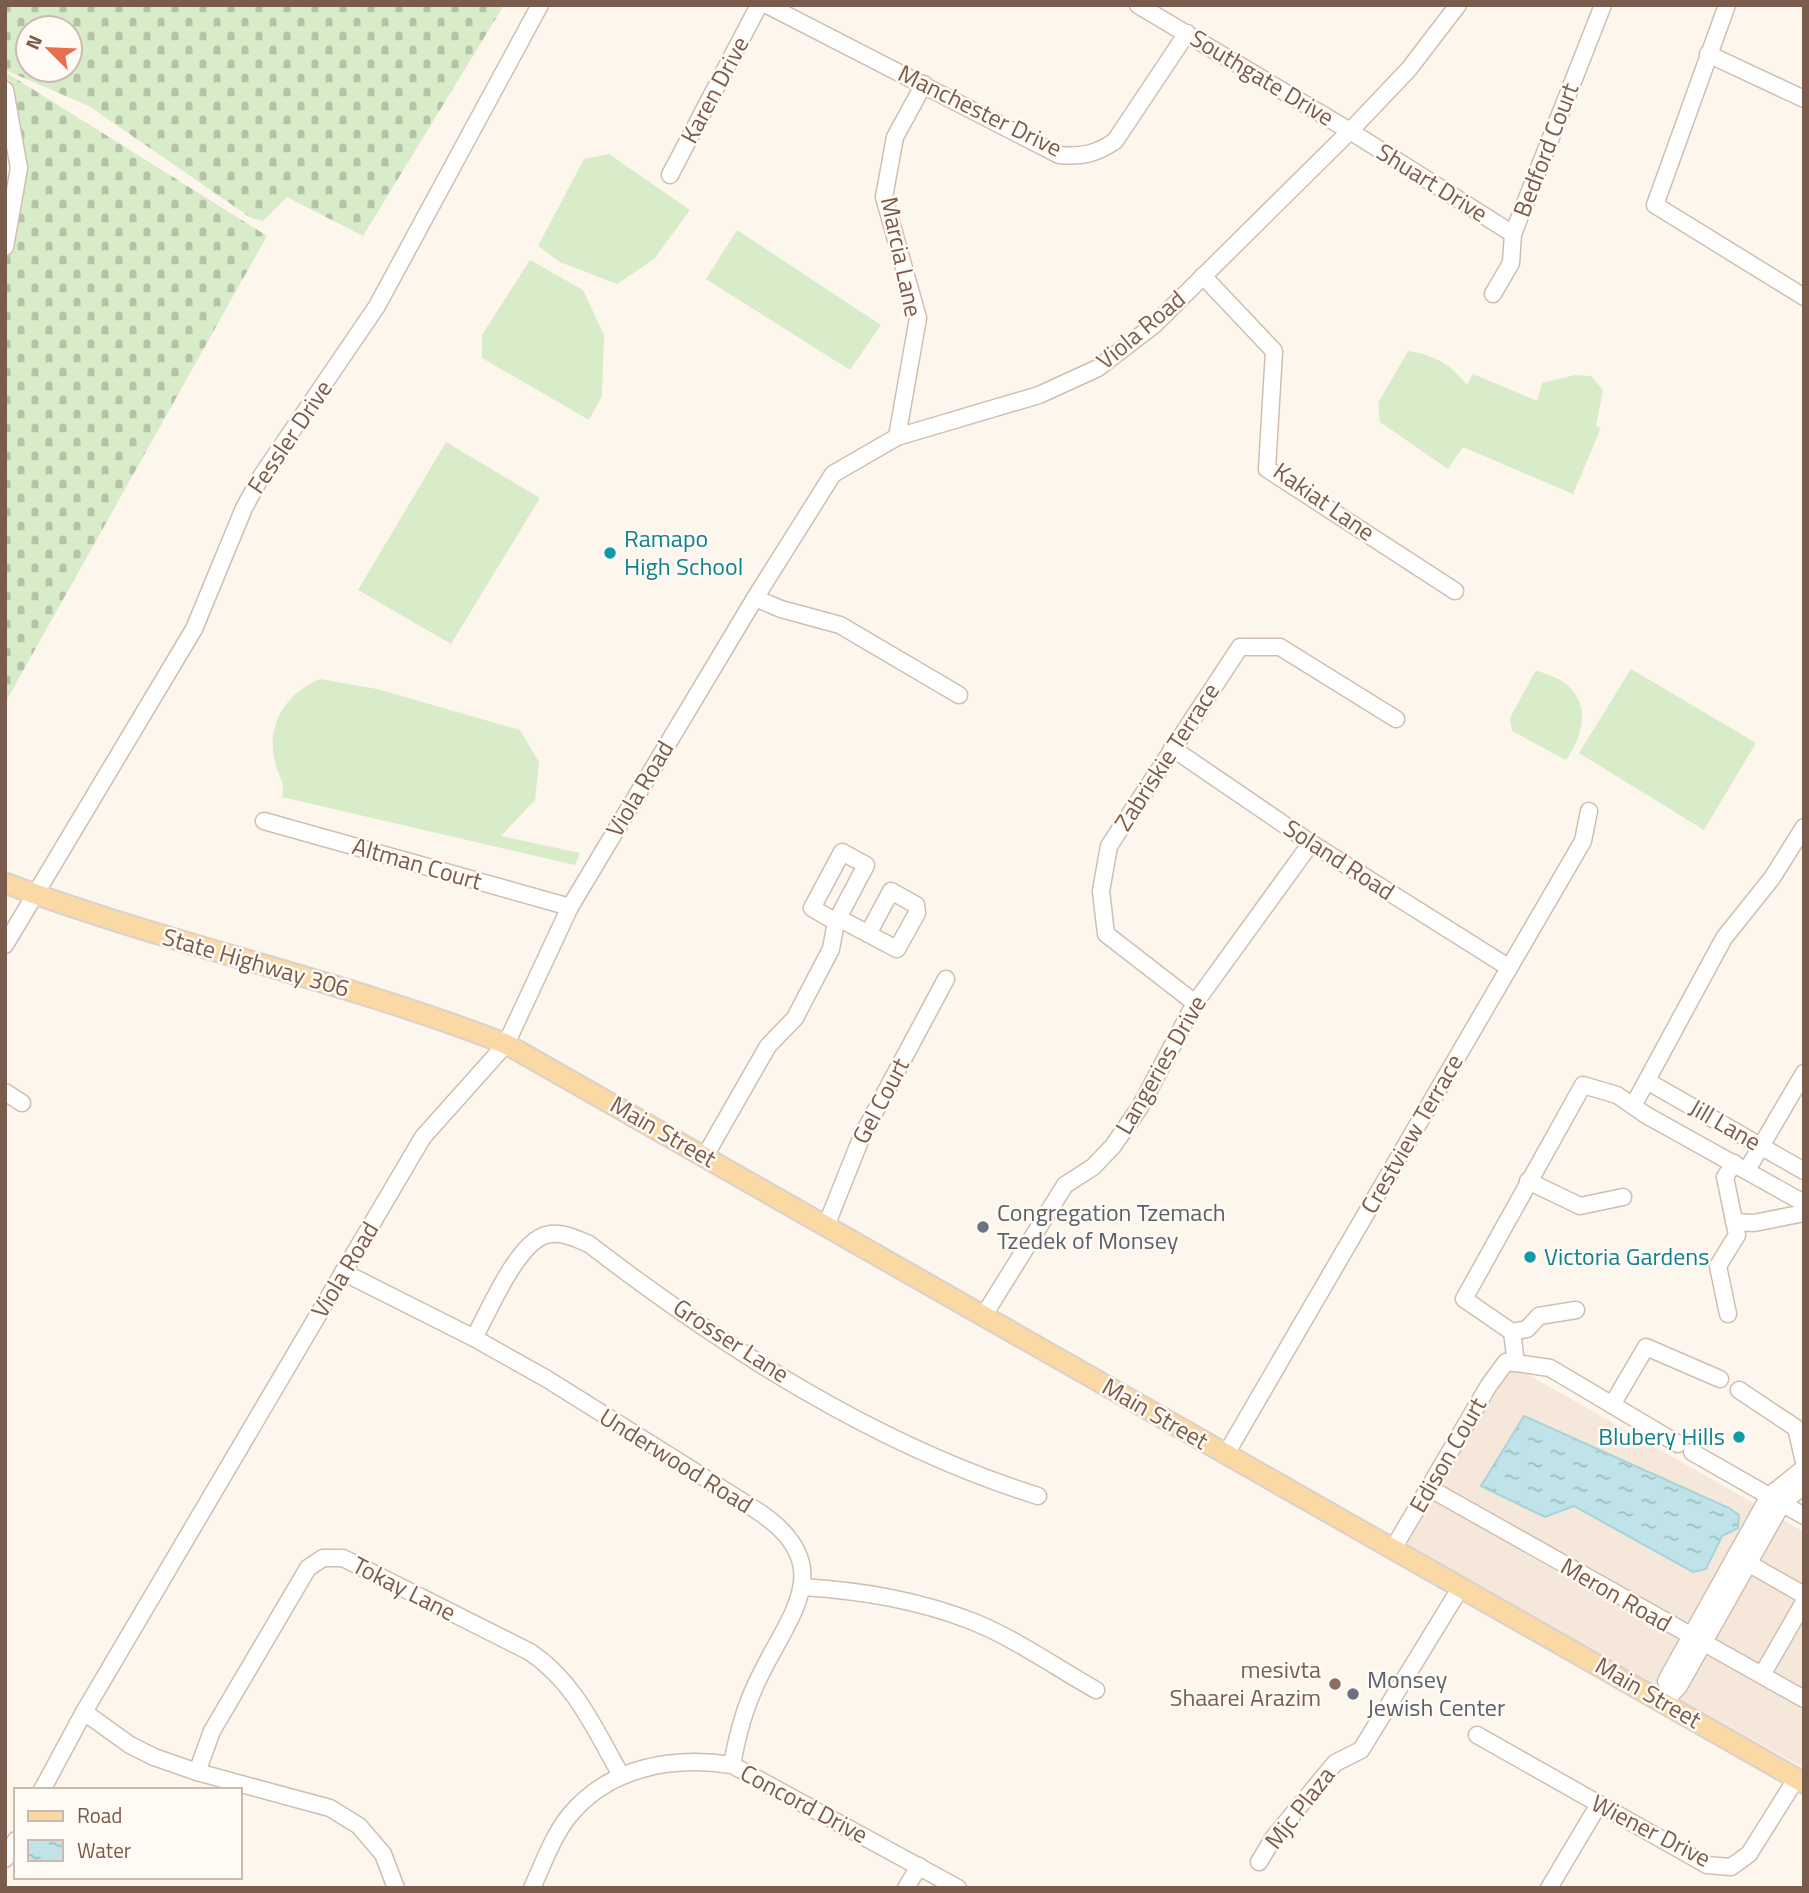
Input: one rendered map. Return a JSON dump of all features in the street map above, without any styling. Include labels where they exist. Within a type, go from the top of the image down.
[{"type":"main road","name":"State Highway 306","points":[[5,883],[155,934],[412,1010],[506,1044]]},
{"type":"main road","name":"Main Street","points":[[506,1044],[1393,1549],[1668,1697],[1800,1781]]},
{"type":"street","name":"Fessler Drive","points":[[5,945],[194,629],[244,508],[262,475],[377,306],[540,5]]},
{"type":"street","name":"Karen Drive","points":[[670,175],[759,5]]},
{"type":"street","name":"Manchester Drive","points":[[766,5],[1059,155],[1079,157],[1101,151],[1115,141],[1187,33]]},
{"type":"street","name":"Southgate Drive","points":[[1138,5],[1350,131]]},
{"type":"street","name":"Viola Road","points":[[44,1788],[84,1712],[423,1137],[506,1044],[570,908],[832,474],[897,436],[1039,395],[1098,368],[1154,325],[1350,131],[1409,69],[1458,5]]},
{"type":"street","name":"Bedford Court","points":[[1493,294],[1511,263],[1513,234],[1603,5]]},
{"type":"street","points":[[1727,5],[1655,205],[1804,297]]},
{"type":"street","points":[[1708,54],[1804,99]]},
{"type":"street","name":"Marcia Lane","points":[[897,436],[918,318],[884,197],[895,137],[924,84]]},
{"type":"street","points":[[5,90],[19,168],[5,247]]},
{"type":"street","name":"Shuart Drive","points":[[1350,131],[1513,234]]},
{"type":"street","name":"Kakiat Lane","points":[[1203,276],[1274,351],[1267,468],[1455,591]]},
{"type":"street","points":[[755,598],[781,609],[840,625],[959,695]]},
{"type":"street","name":"Zabriskie Terrace","points":[[1195,1003],[1106,934],[1101,891],[1109,846],[1240,647],[1280,647],[1396,719]]},
{"type":"street","name":"Soland Road","points":[[1172,748],[1311,843],[1508,967]]},
{"type":"street","name":"Crestview Terrace","points":[[1226,1454],[1583,841],[1589,811]]},
{"type":"street","name":"Altman Court","points":[[264,821],[570,908]]},
{"type":"street","points":[[1633,1106],[1724,938],[1772,878],[1804,827]]},
{"type":"street","name":"Langeries Drive","points":[[984,1315],[1065,1185],[1093,1167],[1113,1146],[1140,1107],[1195,1003],[1311,843]]},
{"type":"street","points":[[705,1156],[768,1046],[795,1018],[831,949],[837,920],[868,934]]},
{"type":"street","name":"Gel Court","points":[[826,1226],[862,1136],[946,979]]},
{"type":"street","points":[[1727,1314],[1718,1266],[1737,1235],[1725,1177],[1740,1167],[1761,1146],[1804,1073]]},
{"type":"street","name":"Jill Lane","points":[[1647,1081],[1804,1171]]},
{"type":"street","points":[[1576,1310],[1539,1316],[1527,1329],[1512,1332],[1464,1299],[1583,1085],[1617,1095],[1804,1203]]},
{"type":"street","points":[[5,1092],[22,1103]]},
{"type":"street","points":[[1528,1181],[1580,1206],[1623,1197]]},
{"type":"street","points":[[1734,1222],[1754,1223],[1804,1213]]},
{"type":"street","name":"Grosser Lane","points":[[474,1338],[520,1256],[533,1241],[548,1234],[568,1235],[589,1244],[713,1333],[888,1435],[1001,1484],[1038,1496]]},
{"type":"street","name":"Underwood Road","points":[[344,1272],[474,1338],[547,1379],[777,1523],[790,1538],[800,1556],[803,1587],[794,1614],[758,1680],[740,1721],[732,1765]]},
{"type":"street","points":[[1512,1332],[1511,1363],[1550,1368],[1804,1516]]},
{"type":"street","points":[[1612,1405],[1646,1347],[1720,1379]]},
{"type":"street","name":"Edison Court","points":[[1393,1549],[1489,1385],[1511,1363]]},
{"type":"street","points":[[1739,1390],[1800,1428],[1804,1462]]},
{"type":"street","points":[[1668,1697],[1666,1681],[1696,1640],[1776,1500],[1804,1468]]},
{"type":"street","points":[[1776,1500],[1804,1485]]},
{"type":"street","name":"Meron Road","points":[[1429,1488],[1804,1699]]},
{"type":"street","name":"Tokay Lane","points":[[197,1772],[212,1731],[308,1568],[323,1558],[343,1558],[530,1652],[553,1667],[572,1690],[621,1775]]},
{"type":"street","points":[[1742,1559],[1804,1595]]},
{"type":"street","points":[[803,1587],[869,1592],[914,1602],[964,1619],[1096,1690]]},
{"type":"street","name":"Mjc Plaza","points":[[1259,1862],[1274,1837],[1335,1763],[1361,1750],[1461,1587]]},
{"type":"street","points":[[1762,1675],[1804,1602]]},
{"type":"street","points":[[84,1712],[130,1745],[197,1772],[330,1808],[359,1826],[383,1854],[396,1888]]},
{"type":"street","name":"Wiener Drive","points":[[1477,1735],[1707,1865],[1731,1867],[1749,1854],[1800,1781]]},
{"type":"street","name":"Concord Drive","points":[[532,1888],[568,1817],[589,1794],[621,1775],[668,1763],[701,1760],[732,1765],[958,1888]]},
{"type":"street","points":[[1549,1888],[1599,1804]]},
{"type":"street","points":[[5,1859],[14,1843]]},
{"type":"street","points":[[906,1888],[919,1866]]},
{"type":"shaded area","points":[[1506,1362],[1804,1532],[1804,1768],[1406,1547]]},
{"type":"green space","points":[[5,5],[504,5],[363,236],[287,197],[263,221],[251,218],[89,106],[38,84],[84,84],[84,14],[14,14],[14,74],[5,70]]},
{"type":"green space","points":[[5,72],[14,78],[14,84],[24,84],[267,236],[5,703],[5,247],[19,168],[5,90]]},
{"type":"green space","points":[[609,154],[690,210],[654,259],[617,284],[560,262],[538,246],[584,159]]},
{"type":"green space","points":[[737,230],[881,325],[850,370],[706,279]]},
{"type":"green space","points":[[530,260],[583,290],[604,335],[602,396],[589,420],[482,358],[482,335]]},
{"type":"green space","points":[[1408,351],[1441,362],[1455,371],[1467,385],[1473,374],[1537,401],[1542,383],[1575,375],[1591,376],[1603,390],[1596,426],[1601,428],[1573,494],[1463,447],[1448,469],[1380,422],[1378,403]]},
{"type":"green space","points":[[446,442],[540,498],[451,644],[358,590]]},
{"type":"green space","points":[[1631,669],[1756,743],[1704,830],[1579,753]]},
{"type":"green space","points":[[1536,670],[1564,683],[1580,703],[1580,732],[1566,760],[1512,731],[1510,718]]},
{"type":"green space","points":[[320,679],[377,689],[520,730],[539,762],[535,800],[501,836],[580,853],[575,865],[282,797],[282,784],[273,752],[275,726],[287,703]]},
{"type":"water","points":[[1524,1416],[1729,1508],[1739,1515],[1738,1528],[1722,1536],[1706,1569],[1693,1572],[1574,1506],[1545,1517],[1481,1486]]},
{"type":"place","name":"Ramapo High School","points":[[610,553]]},
{"type":"place","name":"Congregation Tzemach Tzedek of Monsey","points":[[983,1227]]},
{"type":"place","name":"Victoria Gardens","points":[[1530,1257]]},
{"type":"place","name":"Blubery Hills","points":[[1739,1437]]},
{"type":"place","name":"mesivta Shaarei Arazim","points":[[1335,1684]]},
{"type":"place","name":"Monsey Jewish Center","points":[[1353,1694]]}]
